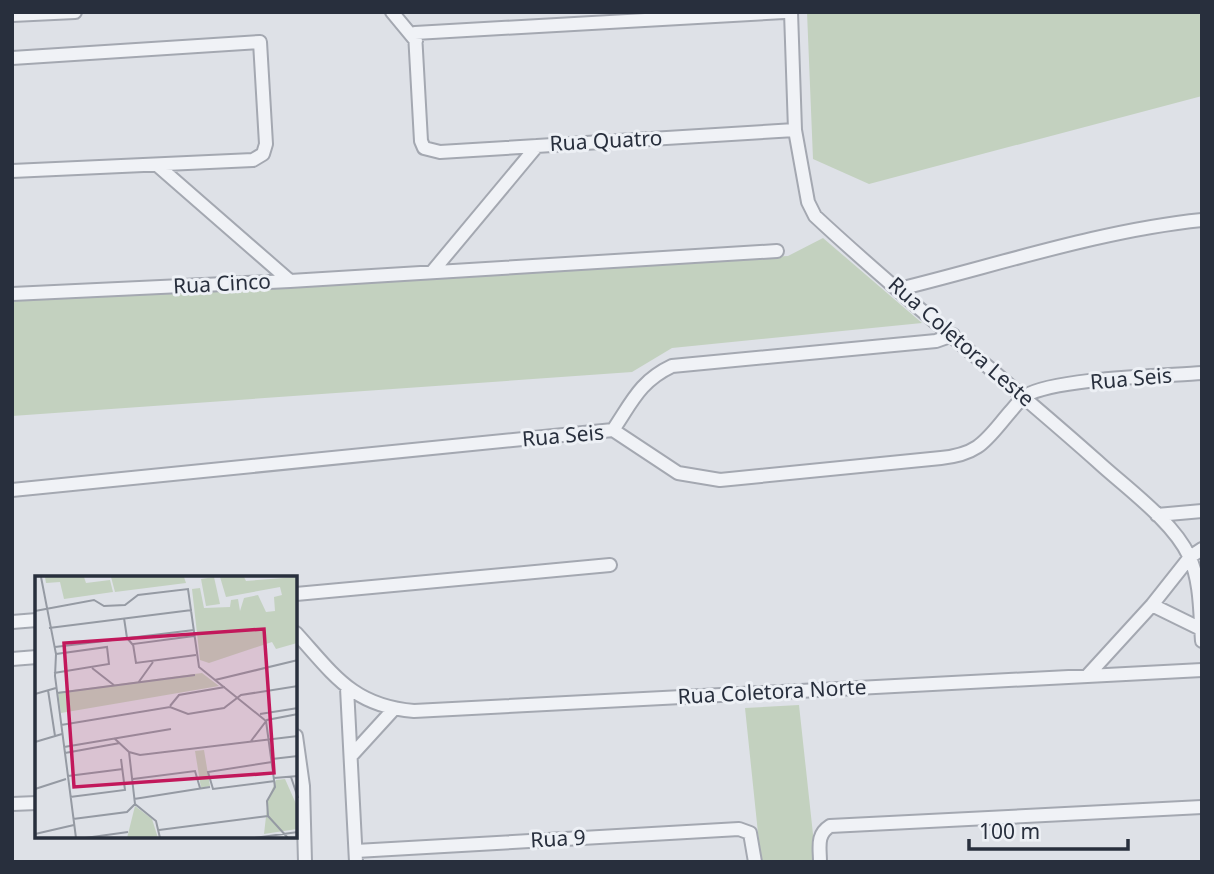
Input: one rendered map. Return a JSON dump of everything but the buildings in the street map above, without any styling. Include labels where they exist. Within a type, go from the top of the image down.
[{"type":"street","points":[[12,15],[75,12]]},
{"type":"street","points":[[392,12],[416,41]]},
{"type":"street","points":[[416,41],[415,33],[784,12]]},
{"type":"street","name":"Rua Coletora Leste","points":[[791,12],[795,130],[808,202],[815,216],[1157,515],[1177,537],[1190,557],[1201,635]]},
{"type":"street","name":"Rua Quatro","points":[[416,41],[421,141],[424,148],[440,152],[795,130]]},
{"type":"street","points":[[12,58],[260,42],[266,144],[263,153],[253,160],[12,172]]},
{"type":"street","points":[[432,272],[537,145]]},
{"type":"street","points":[[157,165],[290,281]]},
{"type":"street","points":[[899,289],[1108,236],[1170,223],[1202,220]]},
{"type":"street","name":"Rua Cinco","points":[[12,294],[290,281],[777,251]]},
{"type":"street","points":[[613,430],[643,384],[654,374],[672,366],[936,341],[953,335]]},
{"type":"street","name":"Rua Seis","points":[[12,490],[613,430],[678,473],[720,480],[962,456],[981,444],[1024,397],[1047,388],[1202,373]]},
{"type":"street","points":[[1157,515],[1202,511]]},
{"type":"street","points":[[1088,675],[1152,605],[1190,557],[1202,549]]},
{"type":"street","points":[[298,594],[610,565]]},
{"type":"street","points":[[1152,605],[1201,635]]},
{"type":"street","points":[[12,622],[35,620]]},
{"type":"street","name":"Rua Coletora Norte","points":[[298,635],[347,688],[393,710],[414,711],[1202,670]]},
{"type":"street","points":[[12,659],[35,657]]},
{"type":"street","points":[[347,688],[356,856]]},
{"type":"street","points":[[351,756],[393,710]]},
{"type":"street","points":[[299,786],[305,862]]},
{"type":"street","points":[[12,804],[35,803]]},
{"type":"street","points":[[820,862],[819,839],[822,831],[830,826],[1202,807]]},
{"type":"street","name":"Rua 9","points":[[356,856],[739,829],[750,833],[755,862]]},
{"type":"green space","points":[[807,12],[1202,12],[1202,96],[869,184],[813,159]]},
{"type":"green space","points":[[823,238],[922,323],[672,348],[632,372],[12,416],[12,292],[788,256]]},
{"type":"green space","points":[[799,705],[816,862],[761,862],[745,708]]}]
